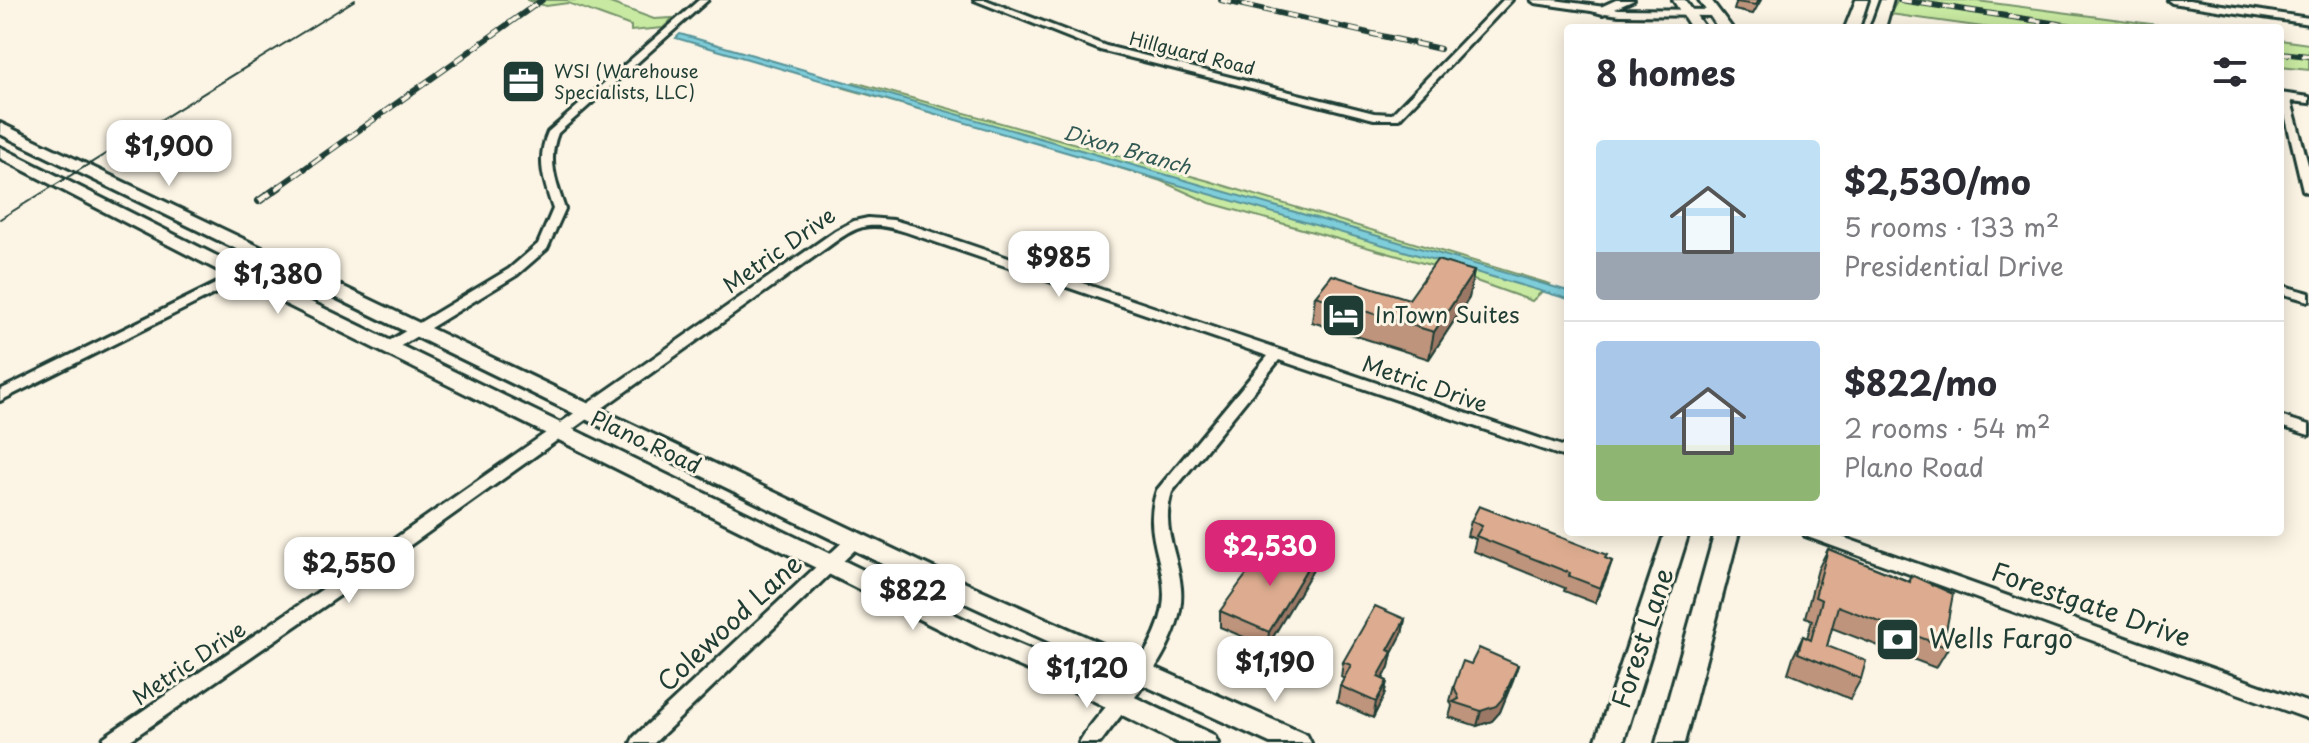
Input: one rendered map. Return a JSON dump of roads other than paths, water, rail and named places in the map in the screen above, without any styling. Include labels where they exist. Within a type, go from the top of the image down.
[{"type":"main road","points":[[1598,11],[1628,0]]},
{"type":"main road","points":[[1679,0],[1696,24]]},
{"type":"main road","points":[[1705,0],[1722,24]]},
{"type":"main road","points":[[1853,24],[1861,3]]},
{"type":"main road","name":"Plano Road","points":[[0,128],[854,541],[1297,743]]},
{"type":"main road","name":"Plano Road","points":[[0,152],[241,275],[562,430],[990,643],[1204,743]]},
{"type":"main road","name":"Forest Lane","points":[[1609,743],[1676,536]]},
{"type":"main road","points":[[1670,743],[1726,536]]},
{"type":"street","points":[[389,347],[513,272],[543,246],[559,209],[544,163],[546,146],[553,132],[704,0]]},
{"type":"street","name":"Hillguard Road","points":[[978,0],[1065,35],[1149,60],[1374,116],[1395,117],[1403,113],[1508,0]]},
{"type":"street","points":[[1535,0],[1598,11],[1690,15],[1715,13]]},
{"type":"street","points":[[2172,0],[2309,21]]},
{"type":"street","points":[[2284,96],[2309,100]]},
{"type":"street","points":[[2284,103],[2309,190]]},
{"type":"street","name":"Metric Drive","points":[[111,743],[814,251],[852,226],[870,219],[883,220],[979,252],[1275,356],[1564,452]]},
{"type":"street","points":[[0,396],[270,261]]},
{"type":"street","points":[[2284,290],[2309,297]]},
{"type":"street","points":[[1089,743],[1165,632],[1173,595],[1159,535],[1157,507],[1165,490],[1275,356]]},
{"type":"street","points":[[2284,422],[2309,430]]},
{"type":"street","name":"Forestgate Drive","points":[[1822,536],[2309,711]]},
{"type":"street","name":"Colewood Lane","points":[[641,743],[854,541]]},
{"type":"water","points":[[680,34],[1564,290],[1564,298],[676,38]]},
{"type":"tram line","points":[[0,219],[355,0]]},
{"type":"railway","points":[[276,189],[542,0]]},
{"type":"railway","points":[[1221,0],[1440,49]]},
{"type":"railway","points":[[1900,0],[2059,24]]},
{"type":"railway","points":[[2284,53],[2309,56]]},
{"type":"railway","points":[[259,201],[279,187]]},
{"type":"place","name":"WSI (Warehouse Specialists, LLC)","points":[[523,82]]},
{"type":"place","name":"InTown Suites","points":[[1344,315]]},
{"type":"place","name":"Wells Fargo","points":[[1898,639]]},
{"type":"water label","name":"Dixon Branch","points":[[1127,150]]}]
